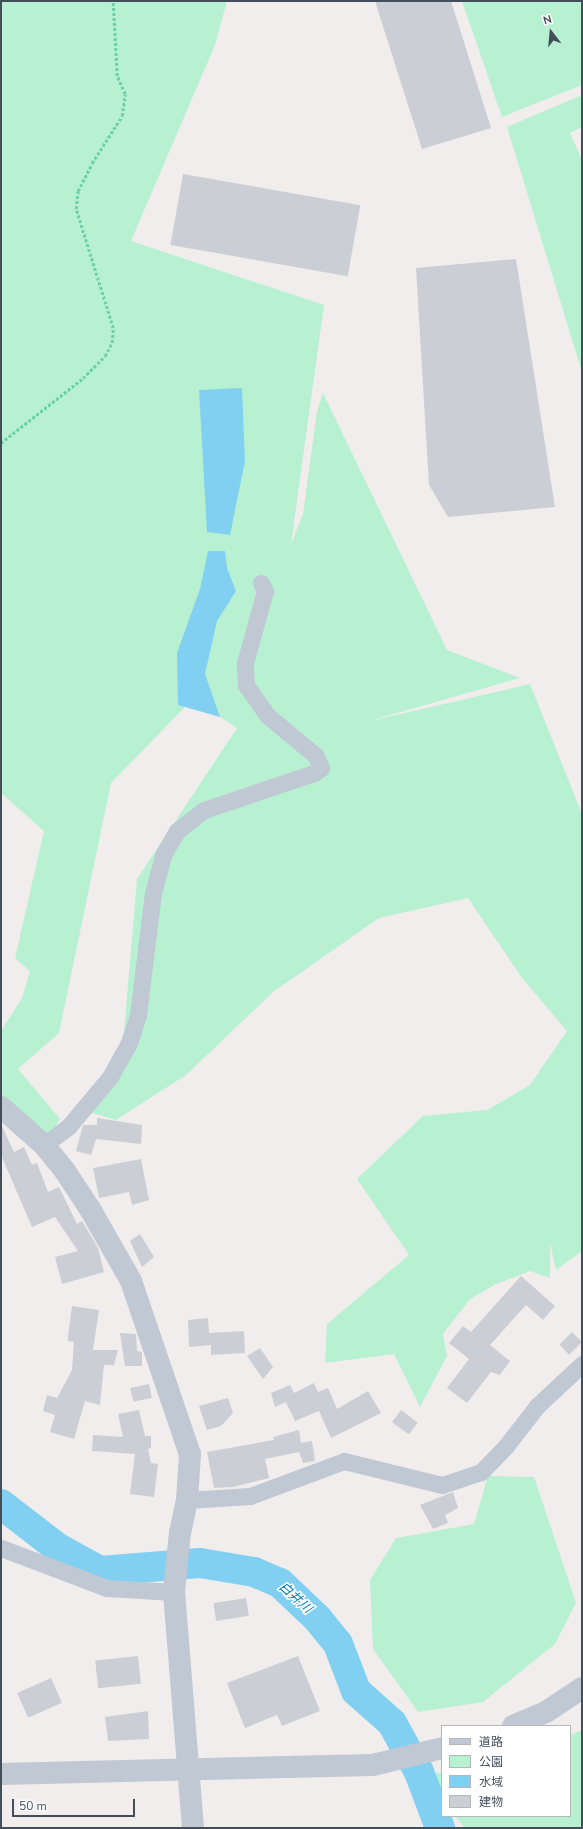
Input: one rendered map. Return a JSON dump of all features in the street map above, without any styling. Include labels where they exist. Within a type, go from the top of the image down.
[{"type":"street","points":[[44,1145],[69,1126],[110,1077],[129,1043],[138,1015],[153,893],[163,855],[177,831],[204,810],[314,774],[321,768],[316,756],[267,715],[246,685],[245,663],[265,591],[261,583]]},
{"type":"street","points":[[1,1107],[44,1145],[90,1209],[130,1281],[190,1454],[187,1500],[180,1532],[174,1592],[193,1828]]},
{"type":"street","points":[[187,1500],[250,1496],[344,1461],[442,1485],[481,1472],[506,1446],[537,1406],[582,1364]]},
{"type":"street","points":[[1,1548],[107,1588],[174,1592]]},
{"type":"street","points":[[515,1725],[546,1712],[582,1688]]},
{"type":"street","points":[[1,1774],[189,1768],[373,1765],[436,1750]]},
{"type":"path","points":[[1,443],[83,378],[105,356],[112,343],[113,328],[76,209],[78,191],[92,163],[122,116],[125,94],[117,76],[114,54],[113,1]]},
{"type":"green space","points":[[1,1],[227,1],[215,45],[131,241],[324,305],[291,544],[303,514],[317,411],[323,393],[447,650],[520,678],[366,722],[530,684],[582,814],[582,1251],[556,1270],[550,1243],[550,1278],[530,1271],[496,1284],[470,1299],[443,1334],[447,1356],[420,1407],[394,1354],[325,1363],[327,1324],[409,1255],[357,1179],[423,1116],[487,1110],[530,1085],[567,1031],[522,978],[468,898],[379,918],[273,992],[186,1075],[116,1120],[86,1111],[110,1077],[124,1032],[137,879],[237,728],[193,699],[111,783],[59,1033],[18,1069],[60,1119],[49,1137],[1,1095],[1,1031],[22,998],[30,971],[15,958],[44,831],[1,793]]},
{"type":"green space","points":[[462,1],[582,1],[582,85],[502,117]]},
{"type":"green space","points":[[582,95],[582,127],[570,133],[582,160],[582,372],[507,127]]},
{"type":"green space","points":[[488,1476],[534,1477],[576,1603],[555,1644],[483,1702],[418,1712],[373,1649],[370,1580],[396,1538],[474,1524]]},
{"type":"green space","points":[[582,1730],[582,1828],[465,1828],[456,1817],[571,1817],[571,1735]]},
{"type":"green space","points":[[419,1772],[441,1773],[441,1799]]},
{"type":"water","points":[[242,388],[245,461],[230,535],[207,532],[199,390]]},
{"type":"water","points":[[208,551],[225,551],[227,568],[236,591],[217,621],[205,674],[220,717],[178,705],[177,653],[200,589]]},
{"type":"building","points":[[375,1],[451,1],[491,128],[422,149]]},
{"type":"building","points":[[183,174],[360,205],[348,276],[170,245]]},
{"type":"building","points":[[516,259],[555,507],[448,517],[429,485],[416,268]]},
{"type":"building","points":[[97,1118],[142,1125],[141,1144],[96,1139],[91,1155],[76,1151],[83,1125],[97,1125]]},
{"type":"building","points":[[1,1124],[14,1152],[24,1147],[32,1165],[37,1163],[48,1192],[59,1187],[77,1224],[82,1221],[98,1248],[104,1272],[62,1284],[55,1257],[78,1251],[55,1217],[32,1227],[1,1155]]},
{"type":"building","points":[[141,1159],[149,1200],[132,1205],[129,1192],[99,1198],[93,1168]]},
{"type":"building","points":[[140,1234],[154,1257],[142,1267],[130,1241]]},
{"type":"building","points":[[521,1276],[555,1306],[543,1320],[526,1305],[490,1345],[510,1361],[500,1375],[491,1372],[467,1403],[447,1388],[469,1359],[449,1343],[463,1326],[471,1332]]},
{"type":"building","points":[[72,1306],[99,1310],[93,1350],[118,1350],[114,1365],[104,1365],[100,1405],[85,1401],[74,1439],[50,1432],[55,1415],[43,1411],[47,1395],[57,1398],[72,1370],[74,1342],[68,1341],[68,1336]]},
{"type":"building","points":[[208,1318],[209,1333],[244,1331],[245,1353],[211,1355],[211,1345],[189,1347],[188,1320]]},
{"type":"building","points":[[572,1332],[582,1342],[569,1355],[559,1345]]},
{"type":"building","points":[[120,1333],[136,1334],[137,1351],[142,1352],[142,1366],[125,1366]]},
{"type":"building","points":[[260,1348],[273,1367],[263,1379],[247,1356]]},
{"type":"building","points":[[314,1383],[318,1392],[328,1388],[337,1409],[368,1391],[381,1413],[331,1438],[319,1411],[295,1421],[286,1402],[275,1407],[271,1393],[290,1385],[294,1393]]},
{"type":"building","points":[[149,1384],[152,1398],[133,1402],[130,1388]]},
{"type":"building","points":[[228,1398],[233,1413],[221,1426],[207,1430],[199,1406]]},
{"type":"building","points":[[139,1410],[145,1436],[151,1436],[151,1448],[148,1449],[151,1463],[158,1464],[154,1497],[130,1494],[135,1454],[92,1451],[93,1435],[123,1437],[118,1414]]},
{"type":"building","points":[[401,1410],[418,1423],[409,1435],[392,1422]]},
{"type":"building","points":[[299,1430],[301,1443],[312,1441],[315,1461],[303,1463],[299,1452],[265,1459],[269,1478],[233,1487],[214,1488],[207,1452],[274,1440],[273,1437]]},
{"type":"building","points":[[453,1492],[458,1508],[445,1515],[448,1523],[433,1529],[420,1505]]},
{"type":"building","points":[[246,1598],[249,1616],[216,1621],[213,1603]]},
{"type":"building","points":[[138,1656],[141,1684],[98,1688],[95,1660]]},
{"type":"building","points":[[298,1656],[320,1711],[282,1726],[277,1715],[245,1728],[227,1683]]},
{"type":"building","points":[[51,1678],[62,1703],[28,1718],[17,1693]]},
{"type":"building","points":[[148,1711],[149,1739],[108,1741],[105,1717]]},
{"type":"waterway","name":"白井川","points":[[1,1504],[58,1548],[100,1571],[200,1563],[254,1572],[280,1583],[317,1618],[338,1644],[356,1691],[392,1723],[419,1772],[440,1828]]}]
